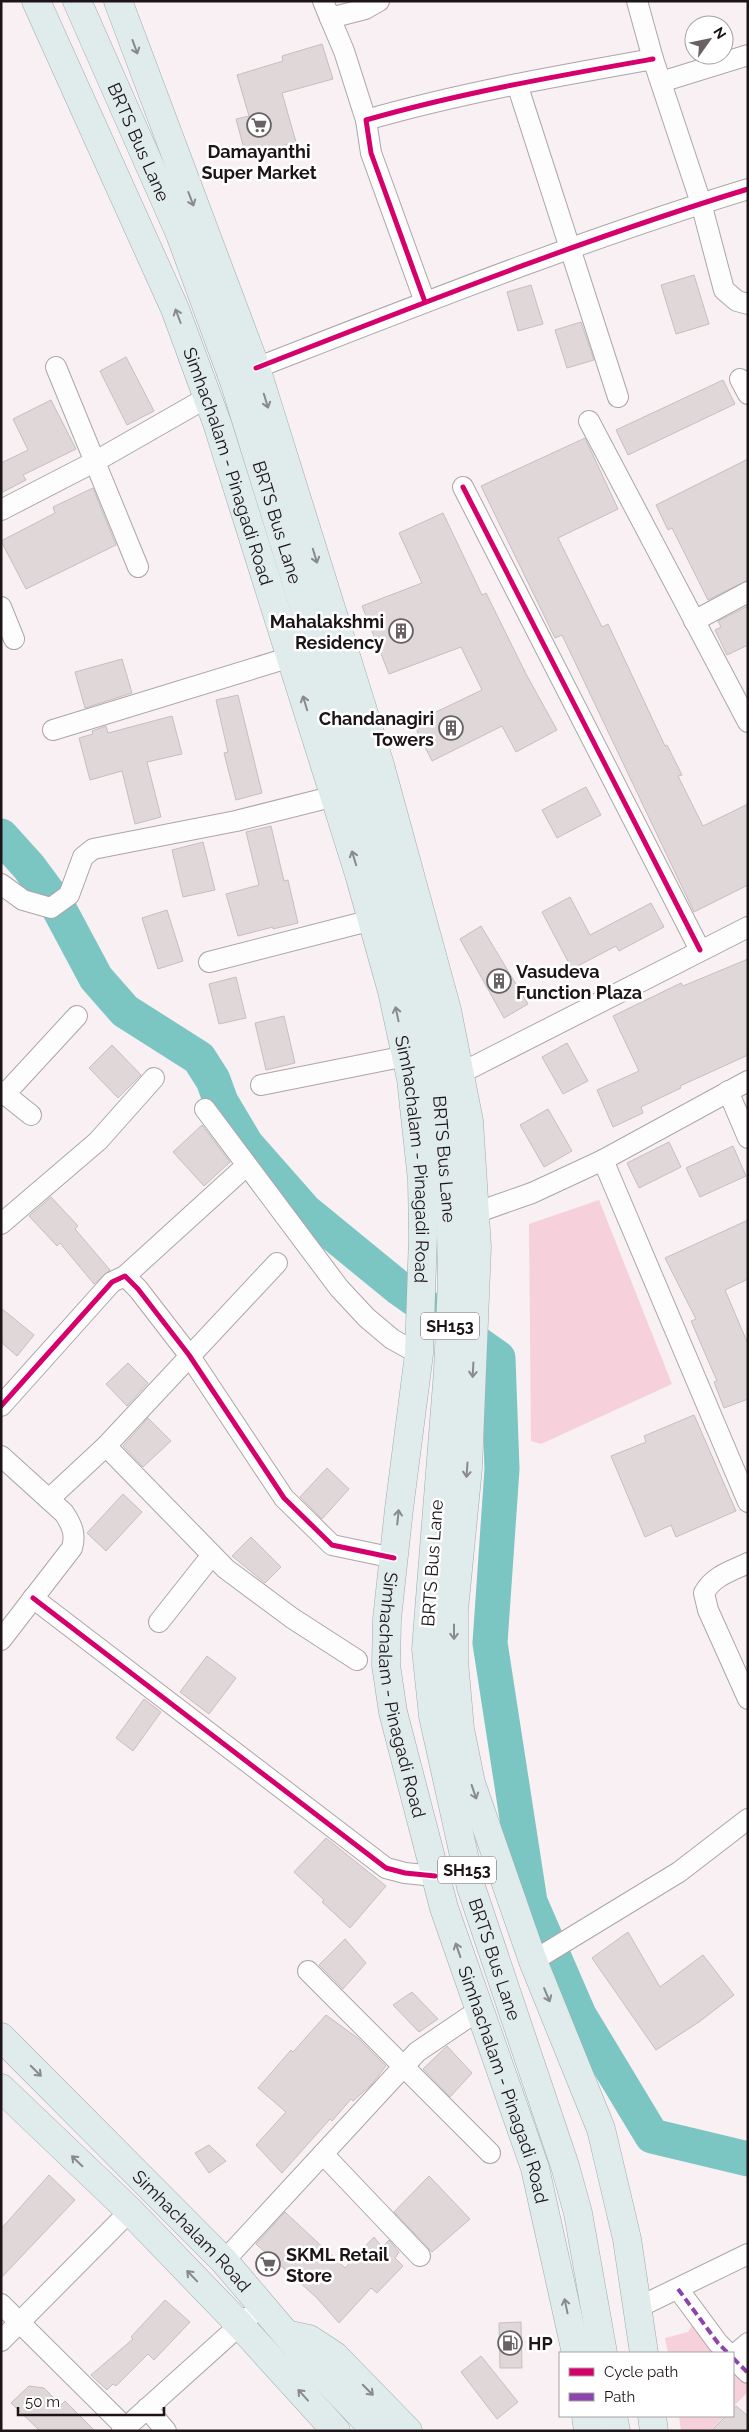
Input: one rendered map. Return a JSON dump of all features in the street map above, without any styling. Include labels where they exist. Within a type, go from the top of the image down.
[{"type":"main road","name":"Simhachalam - Pinagadi Road","points":[[36,1],[175,309],[208,397],[335,796],[392,991],[411,1079],[422,1180],[423,1236],[420,1354],[387,1619],[386,1665],[392,1712],[444,1908],[535,2168],[576,2352]]},
{"type":"main road","name":"BRTS Bus Lane","points":[[77,1],[180,234],[235,384],[398,914],[416,985],[440,1097],[450,1224],[452,1280],[448,1371],[426,1649],[432,1716],[471,1887],[565,2166],[578,2213],[603,2352]]},
{"type":"main road","points":[[118,1],[256,368],[380,765],[447,1010],[469,1120],[475,1213],[475,1321],[468,1468],[454,1610],[454,1661],[460,1729],[471,1783],[534,1960],[601,2130],[628,2240],[644,2352]]},
{"type":"main road","name":"Simhachalam Road","points":[[1,2037],[224,2261],[286,2335],[376,2431]]},
{"type":"main road","points":[[1,2088],[130,2211],[239,2324],[336,2431]]},
{"type":"main road","points":[[286,2335],[309,2338],[335,2356],[408,2431]]},
{"type":"main road","points":[[586,2417],[588,2431]]},
{"type":"main road","points":[[614,2417],[616,2431]]},
{"type":"main road","points":[[652,2417],[654,2431]]},
{"type":"street","points":[[379,1],[365,9],[327,10],[344,51],[366,120],[371,153],[426,302]]},
{"type":"street","points":[[637,1],[653,59],[701,203],[724,290],[737,302],[748,304]]},
{"type":"street","points":[[661,82],[748,55]]},
{"type":"street","points":[[366,120],[412,107],[517,84],[653,59]]},
{"type":"street","points":[[517,84],[618,397]]},
{"type":"street","points":[[256,368],[426,302],[701,203],[748,189]]},
{"type":"street","points":[[56,367],[138,567]]},
{"type":"street","points":[[1,510],[96,461],[208,397]]},
{"type":"street","points":[[589,421],[748,722]]},
{"type":"street","points":[[462,487],[700,950]]},
{"type":"street","points":[[694,621],[748,592]]},
{"type":"street","points":[[1,607],[14,638]]},
{"type":"street","points":[[52,730],[291,657]]},
{"type":"street","points":[[1,884],[23,900],[51,908],[69,895],[83,857],[93,849],[236,820],[335,796]]},
{"type":"street","points":[[209,962],[372,920]]},
{"type":"street","points":[[461,1073],[748,927]]},
{"type":"street","points":[[31,1115],[3,1092],[76,1016]]},
{"type":"street","points":[[261,1084],[406,1056]]},
{"type":"street","points":[[1,1224],[98,1142],[154,1078]]},
{"type":"street","points":[[475,1213],[532,1193],[603,1160],[748,1081]]},
{"type":"street","points":[[728,1091],[748,1138]]},
{"type":"street","points":[[205,1109],[339,1288],[367,1318],[392,1339],[420,1354]]},
{"type":"street","points":[[603,1160],[748,1502]]},
{"type":"street","points":[[1,1406],[112,1282],[125,1276],[246,1166]]},
{"type":"street","points":[[49,1499],[106,1446],[277,1263]]},
{"type":"street","points":[[125,1276],[138,1288],[189,1355],[284,1498],[302,1518],[332,1545],[394,1558]]},
{"type":"street","points":[[106,1446],[226,1569],[292,1618],[357,1660]]},
{"type":"street","points":[[1,1456],[64,1513],[72,1524],[75,1538],[72,1548],[1,1640]]},
{"type":"street","points":[[159,1622],[212,1555]]},
{"type":"street","points":[[748,1563],[709,1583],[704,1593],[708,1610],[748,1699]]},
{"type":"street","points":[[33,1598],[386,1868],[405,1873],[435,1876]]},
{"type":"street","points":[[534,1960],[679,1872],[748,1819]]},
{"type":"street","points":[[308,1971],[490,2153]]},
{"type":"street","points":[[224,2261],[417,2052],[479,2010]]},
{"type":"street","points":[[323,2154],[420,2256]]},
{"type":"street","points":[[1,2341],[130,2211]]},
{"type":"street","points":[[637,2308],[748,2254]]},
{"type":"street","points":[[678,2289],[727,2352]]},
{"type":"street","points":[[1,2304],[124,2429],[239,2324],[262,2307]]},
{"type":"street","points":[[734,2356],[748,2343]]},
{"type":"street","points":[[734,2358],[748,2373]]},
{"type":"street","points":[[147,2408],[166,2431]]},
{"type":"shaded area","points":[[599,1200],[672,1384],[541,1444],[531,1441],[529,1224]]},
{"type":"shaded area","points":[[692,2325],[717,2352],[668,2352],[665,2338],[688,2332]]},
{"type":"shaded area","points":[[734,2370],[748,2385],[748,2392],[734,2406]]},
{"type":"shaded area","points":[[679,2417],[724,2417],[710,2431],[681,2431]]},
{"type":"building","points":[[322,44],[333,79],[282,93],[296,142],[246,156],[236,119],[249,116],[237,75],[283,61],[282,56]]},
{"type":"building","points":[[694,275],[709,324],[676,334],[661,285]]},
{"type":"building","points":[[531,285],[543,324],[518,331],[507,292]]},
{"type":"building","points":[[581,322],[594,360],[567,368],[555,330]]},
{"type":"building","points":[[126,357],[154,411],[127,425],[100,371]]},
{"type":"building","points":[[723,380],[735,404],[628,455],[616,430]]},
{"type":"building","points":[[51,400],[76,449],[23,475],[26,480],[1,493],[1,463],[28,450],[13,419]]},
{"type":"building","points":[[585,438],[618,509],[558,538],[602,627],[608,624],[665,746],[667,745],[682,775],[678,776],[703,826],[748,804],[748,885],[694,912],[562,635],[555,638],[481,486]]},
{"type":"building","points":[[748,459],[748,580],[708,600],[672,528],[668,530],[656,505]]},
{"type":"building","points":[[93,488],[116,545],[26,589],[1,541],[55,513],[53,507]]},
{"type":"building","points":[[443,513],[482,595],[486,593],[526,674],[557,730],[516,752],[502,726],[432,761],[413,723],[482,690],[461,647],[389,674],[362,606],[422,583],[399,533]]},
{"type":"building","points":[[748,606],[748,645],[727,655],[715,630],[721,627],[718,621]]},
{"type":"building","points":[[122,659],[132,693],[85,708],[75,672]]},
{"type":"building","points":[[238,695],[262,793],[236,800],[224,753],[228,752],[216,700]]},
{"type":"building","points":[[172,716],[182,754],[147,762],[161,817],[135,824],[122,771],[90,780],[79,738],[93,734],[92,731],[106,726],[108,733]]},
{"type":"building","points":[[586,787],[601,815],[557,838],[542,810]]},
{"type":"building","points":[[271,826],[284,881],[288,880],[298,923],[238,936],[226,894],[259,885],[246,832]]},
{"type":"building","points":[[203,842],[215,890],[183,897],[172,850]]},
{"type":"building","points":[[570,897],[590,935],[651,903],[664,927],[619,951],[616,946],[572,969],[542,912]]},
{"type":"building","points":[[167,910],[183,961],[158,969],[142,918]]},
{"type":"building","name":"Vasudeva Function Plaza","points":[[481,926],[528,1004],[504,1018],[460,939]]},
{"type":"building","points":[[748,959],[748,1055],[680,1086],[681,1088],[641,1107],[643,1113],[613,1127],[597,1090],[639,1071],[613,1016],[681,983],[683,986]]},
{"type":"building","points":[[236,977],[246,1018],[219,1024],[209,984]]},
{"type":"building","points":[[284,1016],[295,1063],[266,1070],[255,1023]]},
{"type":"building","points":[[567,1043],[588,1081],[563,1094],[542,1057]]},
{"type":"building","points":[[112,1045],[141,1075],[118,1098],[89,1068]]},
{"type":"building","points":[[548,1109],[572,1151],[544,1167],[520,1125]]},
{"type":"building","points":[[202,1125],[230,1162],[204,1186],[173,1152]]},
{"type":"building","points":[[669,1142],[681,1167],[639,1188],[627,1163]]},
{"type":"building","points":[[733,1146],[746,1176],[700,1197],[686,1168]]},
{"type":"building","points":[[51,1197],[78,1226],[75,1229],[110,1270],[94,1284],[60,1243],[57,1246],[29,1216]]},
{"type":"building","points":[[748,1220],[748,1279],[725,1290],[748,1344],[748,1399],[724,1408],[714,1382],[717,1381],[691,1321],[696,1319],[665,1258]]},
{"type":"building","points":[[1,1308],[34,1335],[17,1356],[1,1342]]},
{"type":"building","points":[[128,1363],[148,1383],[127,1406],[106,1384]]},
{"type":"building","points":[[694,1415],[736,1511],[676,1537],[671,1525],[645,1537],[611,1456],[646,1442],[644,1436]]},
{"type":"building","points":[[148,1418],[171,1441],[143,1467],[123,1446]]},
{"type":"building","points":[[327,1468],[349,1489],[322,1519],[300,1497]]},
{"type":"building","points":[[123,1494],[142,1512],[106,1551],[87,1533]]},
{"type":"building","points":[[251,1537],[281,1567],[265,1583],[232,1556]]},
{"type":"building","points":[[207,1656],[236,1678],[209,1714],[180,1692]]},
{"type":"building","points":[[144,1699],[161,1712],[133,1751],[116,1738]]},
{"type":"building","points":[[326,1838],[386,1886],[350,1928],[294,1872]]},
{"type":"building","points":[[628,1932],[660,1987],[703,1955],[734,1995],[699,2022],[656,2050],[592,1958]]},
{"type":"building","points":[[345,1939],[366,1963],[343,1989],[319,1965]]},
{"type":"building","points":[[412,1992],[438,2019],[419,2032],[393,2005]]},
{"type":"building","points":[[326,2015],[359,2039],[386,2066],[371,2085],[353,2101],[351,2099],[332,2121],[330,2119],[282,2173],[256,2145],[286,2112],[258,2088],[291,2050],[293,2052]]},
{"type":"building","points":[[447,2046],[472,2073],[450,2097],[423,2069]]},
{"type":"building","points":[[209,2145],[226,2161],[209,2173],[195,2153]]},
{"type":"building","points":[[49,2175],[75,2200],[1,2278],[1,2229]]},
{"type":"building","points":[[429,2176],[470,2219],[432,2252],[394,2212]]},
{"type":"building","points":[[285,2212],[345,2268],[374,2237],[382,2247],[389,2240],[399,2252],[395,2258],[403,2266],[377,2293],[371,2288],[339,2323],[316,2297],[256,2244]]},
{"type":"building","points":[[165,2300],[190,2322],[154,2360],[148,2354],[116,2386],[113,2384],[107,2390],[91,2375],[133,2339],[131,2337]]},
{"type":"building","points":[[521,2322],[522,2368],[500,2368],[499,2323]]},
{"type":"building","points":[[481,2356],[518,2402],[497,2419],[461,2372]]},
{"type":"building","points":[[29,2386],[44,2388],[61,2405],[65,2401],[95,2431],[40,2431],[11,2403]]},
{"type":"building","points":[[736,2406],[748,2416],[748,2431],[711,2431],[725,2417],[734,2417],[734,2408]]},
{"type":"waterway","points":[[1,836],[29,867],[57,905],[96,978],[125,1011],[199,1058],[213,1080],[221,1102],[246,1144],[305,1211],[399,1288],[498,1358],[502,1469],[490,1643],[530,1902],[579,2015],[652,2136],[748,2159]]},
{"type":"marked path","points":[[678,2289],[718,2343],[727,2352]]},
{"type":"marked path","points":[[734,2359],[748,2373]]},
{"type":"cycle path","points":[[425,302],[371,153],[366,120],[473,93],[653,59]]},
{"type":"cycle path","points":[[256,368],[562,251],[748,189]]},
{"type":"cycle path","points":[[463,487],[700,950]]},
{"type":"cycle path","points":[[1,1406],[112,1282],[125,1276],[138,1289],[189,1355],[284,1498],[332,1545],[394,1558]]},
{"type":"cycle path","points":[[33,1598],[386,1868],[405,1873],[435,1876]]},
{"type":"place","name":"Damayanthi Super Market","points":[[259,125]]},
{"type":"place","name":"Mahalakshmi Residency","points":[[401,631]]},
{"type":"place","name":"Chandanagiri Towers","points":[[451,728]]},
{"type":"place","name":"Vasudeva Function Plaza","points":[[499,981]]},
{"type":"place","name":"SKML Retail Store","points":[[268,2264]]},
{"type":"place","name":"HP","points":[[510,2343]]}]
